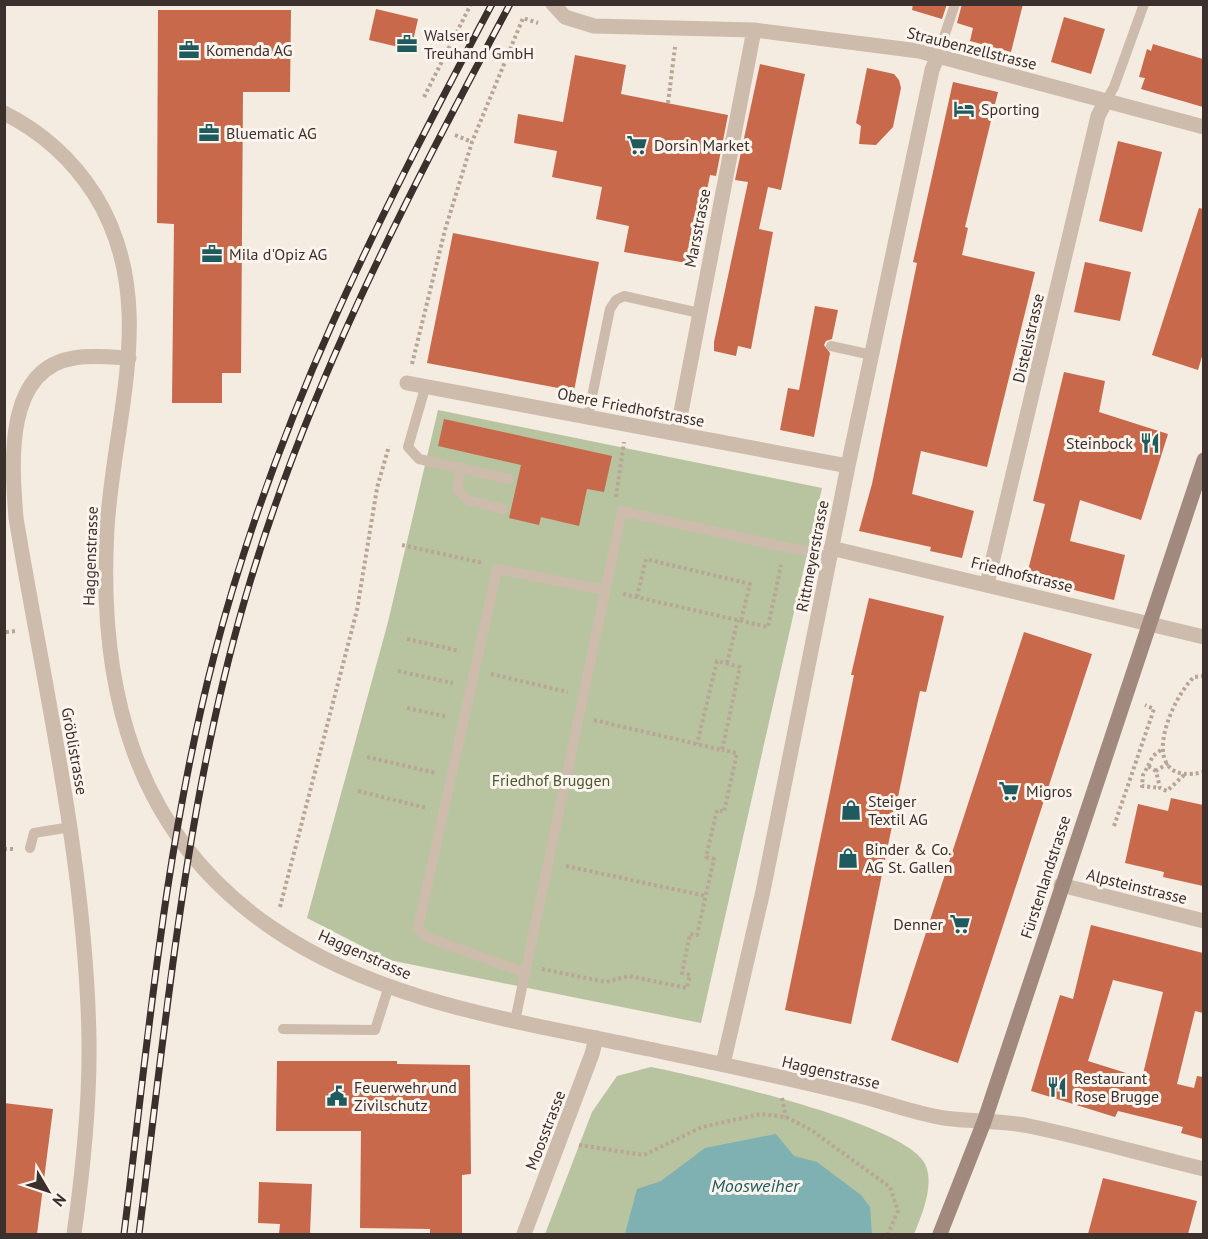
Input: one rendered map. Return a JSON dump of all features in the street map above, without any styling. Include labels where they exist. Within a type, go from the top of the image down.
[{"type":"main road","name":"Fürstenlandstrasse","points":[[942,1234],[984,1122],[1203,460]]},
{"type":"street","name":"Straubenzellstrasse","points":[[553,4],[565,17],[594,26],[754,30],[938,55],[1203,128]]},
{"type":"street","name":"Marsstrasse","points":[[677,433],[754,30]]},
{"type":"street","name":"Rittmeyerstrasse","points":[[723,1064],[768,868],[848,466],[932,70],[938,55]]},
{"type":"street","name":"Distelistrasse","points":[[987,584],[992,573],[1095,126],[1106,101]]},
{"type":"street","name":"Haggenstrasse","points":[[4,113],[24,123],[51,143],[72,164],[86,181],[112,225],[122,254],[127,284],[129,358],[107,528],[106,607],[112,674],[131,747],[171,827],[189,852],[244,907],[274,929],[329,962],[433,1001],[516,1021],[723,1064],[941,1118],[1028,1126],[1203,1169]]},
{"type":"street","name":"Gröblistrasse","points":[[74,1234],[88,1104],[89,1040],[80,957],[71,827],[16,519],[13,473],[16,428],[28,388],[49,366],[72,358],[129,358]]},
{"type":"street","name":"Obere Friedhofstrasse","points":[[407,383],[848,466]]},
{"type":"street","name":"Friedhofstrasse","points":[[831,553],[987,584],[1203,637]]},
{"type":"street","name":"Alpsteinstrasse","points":[[1062,885],[1203,921]]},
{"type":"street","name":"Moosstrasse","points":[[524,1234],[596,1038]]},
{"type":"lane","points":[[938,55],[955,4]]},
{"type":"lane","points":[[1106,101],[1114,87],[1144,4]]},
{"type":"lane","points":[[588,416],[610,309],[616,300],[624,296],[699,313]]},
{"type":"lane","points":[[831,346],[872,355]]},
{"type":"lane","points":[[424,388],[408,447],[419,459],[509,479]]},
{"type":"lane","points":[[459,468],[458,490],[468,500],[503,509]]},
{"type":"lane","points":[[516,1021],[622,511],[786,547],[831,553]]},
{"type":"lane","points":[[527,969],[426,937],[418,928],[497,569],[605,590]]},
{"type":"lane","points":[[30,848],[34,833],[71,827]]},
{"type":"lane","points":[[283,1029],[375,1030],[389,986]]},
{"type":"path","points":[[424,97],[471,4]]},
{"type":"path","points":[[668,103],[675,44]]},
{"type":"path","points":[[455,135],[472,142]]},
{"type":"path","points":[[622,511],[615,494],[628,424]]},
{"type":"path","points":[[402,545],[488,564],[497,569]]},
{"type":"path","points":[[605,590],[768,627],[786,547]]},
{"type":"path","points":[[637,597],[646,559],[750,584],[727,663]]},
{"type":"path","points":[[6,632],[19,631]]},
{"type":"path","points":[[407,639],[479,655]]},
{"type":"path","points":[[697,744],[717,661],[727,663],[740,667],[722,750]]},
{"type":"path","points":[[398,671],[471,687]]},
{"type":"path","points":[[475,671],[584,695]]},
{"type":"path","points":[[1184,775],[1168,763],[1162,749],[1163,734],[1176,699],[1194,677],[1203,676]]},
{"type":"path","points":[[1114,826],[1154,709],[1145,705]]},
{"type":"path","points":[[407,708],[463,721]]},
{"type":"path","points":[[527,969],[606,982],[629,976],[687,988],[690,975],[682,973],[690,934],[697,935],[714,859],[706,857],[717,810],[724,812],[737,753],[579,716]]},
{"type":"path","points":[[1162,749],[1153,756],[1143,775],[1142,786],[1167,791],[1184,775],[1203,772]]},
{"type":"path","points":[[367,757],[451,777]]},
{"type":"path","points":[[1156,771],[1168,763]]},
{"type":"path","points":[[1148,766],[1156,771],[1160,788]]},
{"type":"path","points":[[358,791],[443,812]]},
{"type":"path","points":[[4,849],[14,849]]},
{"type":"path","points":[[549,862],[706,896]]},
{"type":"path","points":[[782,1098],[786,1117]]},
{"type":"path","points":[[576,1144],[644,1155],[702,1127],[761,1114],[786,1117],[811,1130],[890,1187],[898,1210],[888,1234]]},
{"type":"green space","name":"Friedhof Bruggen","points":[[438,410],[822,488],[701,1023],[389,960],[307,918],[388,622]]},
{"type":"green space","points":[[651,1067],[799,1104],[881,1133],[910,1148],[925,1164],[929,1181],[921,1218],[914,1234],[545,1234],[592,1112],[617,1076]]},
{"type":"water","name":"Moosweiher","points":[[776,1134],[794,1156],[817,1162],[861,1195],[870,1207],[872,1234],[625,1234],[637,1189],[661,1181],[705,1148]]},
{"type":"building","points":[[913,4],[947,4],[942,19],[912,10]]},
{"type":"building","points":[[962,4],[1023,4],[1011,52],[970,41],[973,28],[957,23]]},
{"type":"building","points":[[376,9],[418,19],[411,50],[369,40]]},
{"type":"building","points":[[158,10],[291,10],[290,92],[243,92],[241,373],[222,373],[222,403],[172,403],[174,224],[157,223]]},
{"type":"building","points":[[1064,17],[1105,29],[1091,74],[1051,62]]},
{"type":"building","points":[[1153,44],[1203,59],[1203,107],[1141,89],[1145,78],[1139,77],[1147,49],[1151,51]]},
{"type":"building","name":"Dorsin Market","points":[[575,55],[626,65],[621,94],[728,115],[716,176],[710,175],[692,264],[624,252],[629,226],[596,219],[602,187],[552,177],[557,151],[514,143],[518,114],[563,122]]},
{"type":"building","points":[[760,64],[805,74],[781,190],[768,187],[759,229],[773,232],[751,349],[738,346],[736,356],[714,351],[714,342],[748,182],[735,180]]},
{"type":"building","points":[[867,68],[894,74],[901,88],[893,127],[876,145],[859,144],[861,126],[856,123]]},
{"type":"building","points":[[953,82],[998,92],[965,227],[968,228],[962,255],[1035,272],[987,467],[921,451],[912,494],[974,511],[962,558],[930,551],[931,547],[859,531],[872,484],[917,263],[913,262]]},
{"type":"building","points":[[1118,141],[1162,152],[1142,232],[1099,221]]},
{"type":"building","points":[[1199,208],[1203,209],[1203,353],[1198,370],[1152,355]]},
{"type":"building","points":[[453,233],[599,262],[574,391],[427,363]]},
{"type":"building","points":[[1085,262],[1131,272],[1120,321],[1074,312]]},
{"type":"building","points":[[815,306],[838,310],[832,339],[826,341],[824,345],[830,353],[814,437],[780,430],[788,388],[799,390]]},
{"type":"building","points":[[1064,372],[1105,381],[1099,412],[1168,434],[1141,520],[1080,500],[1070,541],[1125,555],[1114,600],[1026,578],[1045,504],[1033,501]]},
{"type":"building","points":[[444,419],[612,456],[604,492],[587,489],[579,526],[541,517],[539,525],[509,518],[521,465],[438,446]]},
{"type":"building","points":[[869,598],[944,616],[926,692],[920,691],[851,1024],[785,1010],[854,675],[851,675]]},
{"type":"building","points":[[1024,632],[1092,654],[958,1063],[891,1040]]},
{"type":"building","points":[[1171,798],[1203,805],[1203,886],[1163,877],[1164,872],[1125,863],[1138,804],[1168,811]]},
{"type":"building","points":[[1091,925],[1203,953],[1203,1013],[1195,1011],[1177,1084],[1194,1088],[1197,1076],[1203,1077],[1203,1139],[1181,1133],[1183,1127],[1118,1111],[1115,1117],[1031,1091],[1060,995],[1073,999]],"holes":[[[1113,980],[1163,992],[1142,1078],[1088,1061]]]},
{"type":"building","points":[[277,1061],[397,1061],[397,1064],[470,1065],[471,1174],[462,1175],[462,1234],[430,1234],[430,1229],[360,1228],[361,1131],[276,1131]]},
{"type":"building","points":[[4,1103],[53,1109],[37,1234],[4,1234]]},
{"type":"building","points":[[1103,1178],[1197,1201],[1188,1234],[1088,1234]]},
{"type":"building","points":[[259,1182],[312,1184],[310,1234],[279,1234],[280,1224],[258,1223]]},
{"type":"railway","points":[[124,1234],[170,871],[197,727],[214,656],[239,569],[267,485],[333,322],[409,163],[492,4]]},
{"type":"railway","points":[[139,1234],[169,994],[192,835],[224,677],[245,599],[270,521],[328,369],[397,221],[510,4]]},
{"type":"place","name":"Walser Treuhand GmbH","points":[[407,44]]},
{"type":"place","name":"Komenda AG","points":[[189,50]]},
{"type":"place","name":"Sporting","points":[[964,109]]},
{"type":"place","name":"Bluematic AG","points":[[209,133]]},
{"type":"place","name":"Dorsin Market","points":[[637,145]]},
{"type":"place","name":"Mila d'Opiz AG","points":[[212,254]]},
{"type":"place","name":"Steinbock","points":[[1150,443]]},
{"type":"place","name":"Migros","points":[[1009,791]]},
{"type":"place","name":"Steiger Textil AG","points":[[851,810]]},
{"type":"place","name":"Binder & Co. AG St. Gallen","points":[[848,858]]},
{"type":"place","name":"Denner","points":[[960,924]]},
{"type":"place","name":"Restaurant Rose Brugge","points":[[1057,1087]]},
{"type":"place","name":"Feuerwehr und Zivilschutz","points":[[337,1096]]}]
